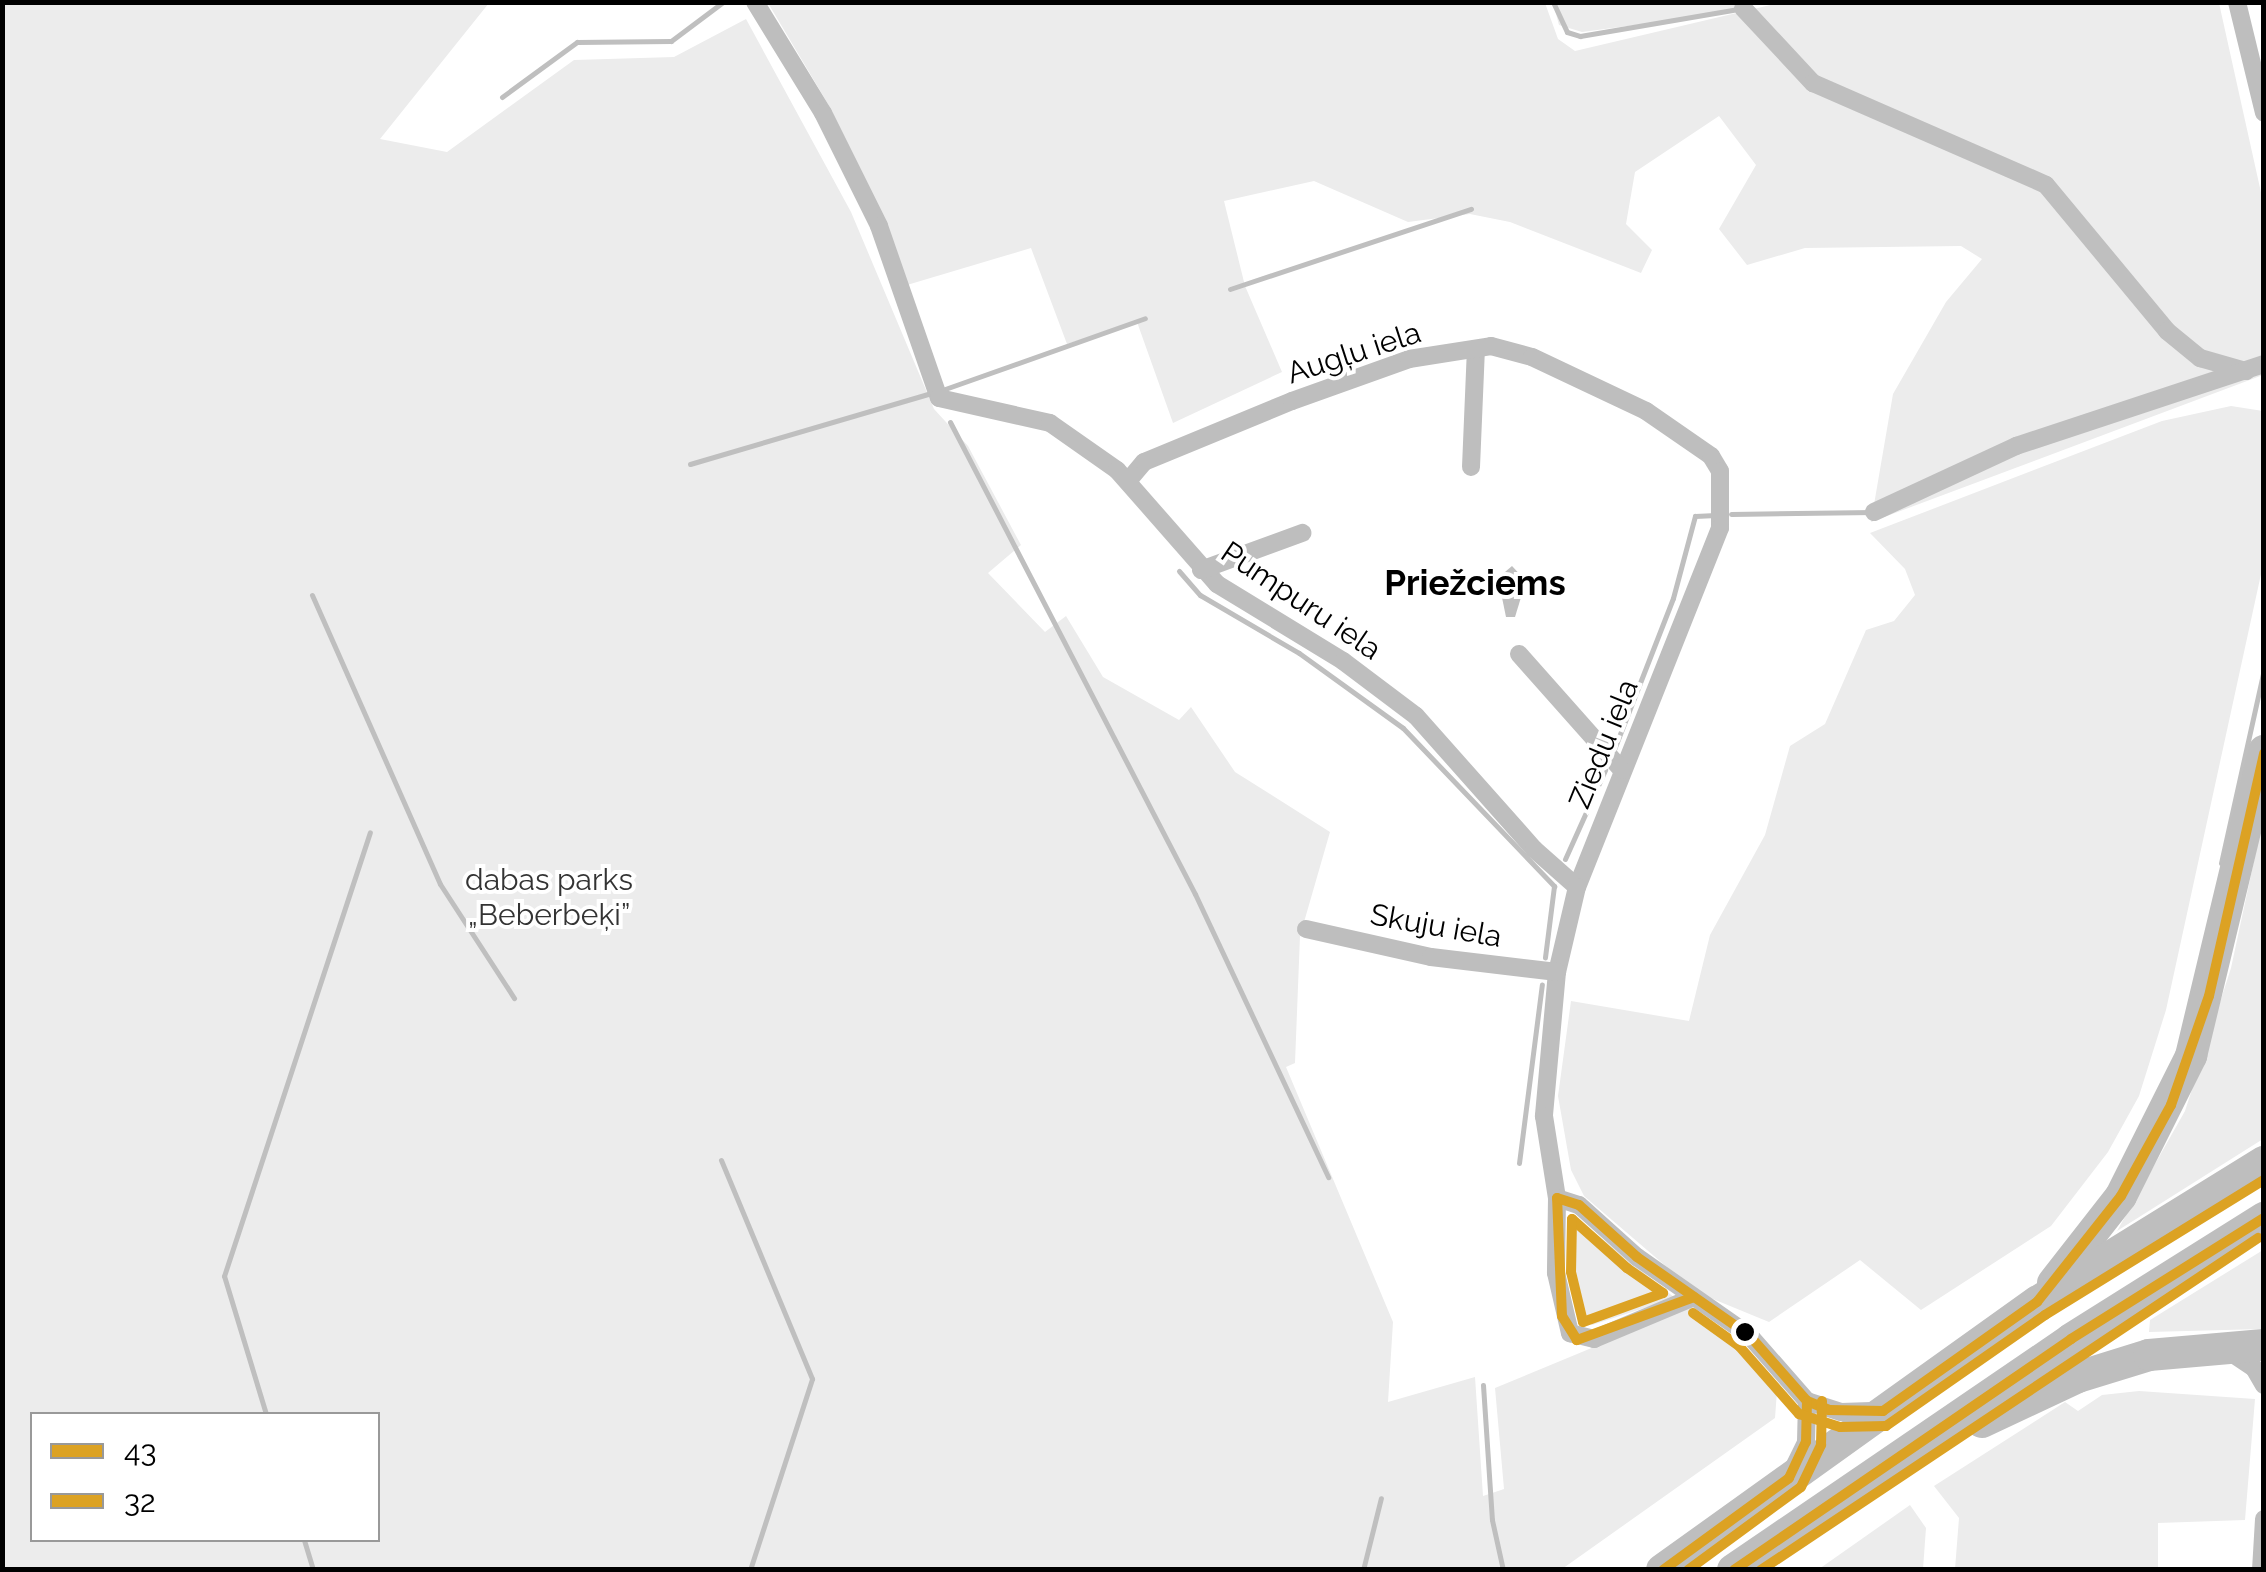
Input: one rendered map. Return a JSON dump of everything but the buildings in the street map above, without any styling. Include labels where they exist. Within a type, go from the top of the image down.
[{"type":"highway","points":[[2038,1302],[2121,1196],[2172,1105],[2209,996],[2264,752]]},
{"type":"highway","points":[[1662,1570],[2038,1302],[2264,1162]]},
{"type":"highway","points":[[1735,1570],[2055,1350],[2264,1218]]},
{"type":"highway","points":[[1735,1570],[1856,1505],[2016,1403],[2149,1354],[2264,1345]]},
{"type":"street","name":"Pumpuru iela","points":[[755,2],[823,113],[878,226],[939,398],[1050,423],[1128,481],[1201,570],[1392,696],[1578,887]]},
{"type":"street","points":[[2237,2],[2264,113]]},
{"type":"street","points":[[1471,467],[1476,349]]},
{"type":"street","name":"Augļu iela","points":[[1128,481],[1144,462],[1247,418],[1409,359],[1476,349],[1532,358],[1646,411],[1697,443],[1720,470],[1722,512]]},
{"type":"street","name":"Ziedu iela","points":[[1557,1198],[1544,1116],[1557,972],[1578,887],[1722,512]]},
{"type":"street","points":[[1201,570],[1302,533]]},
{"type":"street","points":[[1519,654],[1622,770]]},
{"type":"street","name":"Skuju iela","points":[[1306,929],[1431,957],[1557,972]]},
{"type":"street","points":[[1694,1297],[1578,1340],[1560,1302],[1557,1198],[1579,1204],[1749,1336],[1807,1401],[1841,1412],[1883,1412]]},
{"type":"street","points":[[2217,1346],[2254,1368],[2264,1385]]},
{"type":"street","points":[[1789,1478],[1806,1442],[1807,1401]]},
{"type":"street","points":[[2261,1570],[2264,1520]]},
{"type":"green space","points":[[1553,2],[1735,3],[1734,12],[1582,32],[1559,25]]},
{"type":"green space","name":"dabas parks „Beberbeķi”","points":[[3,3],[489,3],[380,139],[447,152],[574,60],[674,57],[746,19],[851,212],[934,409],[968,446],[1021,545],[988,573],[1045,632],[1066,616],[1103,677],[1179,720],[1191,707],[1235,772],[1330,832],[1300,936],[1295,1063],[1286,1067],[1393,1322],[1388,1402],[1475,1377],[1483,1496],[1504,1489],[1495,1388],[1693,1306],[1777,1391],[1775,1418],[1562,1569],[3,1570]]},
{"type":"green space","points":[[768,3],[1545,3],[1558,39],[1575,51],[1779,3],[2219,3],[2262,197],[2263,375],[1871,522],[1893,394],[1946,302],[1982,259],[1961,246],[1805,248],[1747,265],[1719,229],[1756,165],[1719,116],[1635,172],[1626,224],[1652,250],[1641,273],[1510,222],[1470,214],[1408,222],[1314,181],[1224,201],[1245,286],[1282,372],[1173,423],[1137,322],[1067,344],[1031,248],[907,285],[831,109]]},
{"type":"green space","points":[[2231,406],[2263,411],[2263,565],[2166,1010],[2139,1096],[2108,1152],[2051,1226],[1921,1310],[1860,1260],[1769,1322],[1696,1292],[1584,1196],[1571,1170],[1558,1096],[1571,1001],[1689,1021],[1710,935],[1765,835],[1790,746],[1825,724],[1866,630],[1894,621],[1915,595],[1905,569],[1870,533],[2162,421]]},
{"type":"green space","points":[[2263,819],[2263,1139],[2117,1231],[2185,1111],[2231,968]]},
{"type":"green space","points":[[1573,1215],[1675,1298],[1592,1325],[1575,1312]]},
{"type":"green space","points":[[2263,1250],[2263,1329],[2149,1332],[2150,1320]]},
{"type":"green space","points":[[2139,1391],[2255,1399],[2245,1520],[2158,1523],[2158,1569],[1955,1569],[1959,1518],[1934,1486],[2065,1402],[2078,1411],[2102,1395]]},
{"type":"green space","points":[[1910,1505],[1926,1528],[1923,1569],[1819,1569]]},
{"type":"shaded area","points":[[1512,566],[1526,581],[1515,617],[1506,617],[1498,578]]},
{"type":"waterway","points":[[502,97],[577,42],[671,41],[723,2]]},
{"type":"waterway","points":[[1553,2],[1567,32],[1580,36],[1743,8],[1743,2]]},
{"type":"waterway","points":[[1743,8],[1813,83],[2046,185],[2167,331],[2200,358],[2246,371]]},
{"type":"waterway","points":[[1230,289],[1471,209]]},
{"type":"waterway","points":[[945,389],[1145,318]]},
{"type":"waterway","points":[[1874,512],[2016,446],[2264,364]]},
{"type":"waterway","points":[[690,464],[928,394]]},
{"type":"waterway","points":[[950,422],[1195,894],[1328,1177]]},
{"type":"waterway","points":[[1731,514],[1874,512]]},
{"type":"waterway","points":[[1613,752],[1673,598],[1695,516],[1716,515]]},
{"type":"waterway","points":[[1179,571],[1200,595],[1299,653],[1403,728],[1554,886],[1545,957]]},
{"type":"waterway","points":[[312,595],[440,884],[514,998]]},
{"type":"waterway","points":[[2221,863],[2264,669]]},
{"type":"waterway","points":[[1565,859],[1605,770]]},
{"type":"waterway","points":[[265,1412],[224,1276],[370,832]]},
{"type":"waterway","points":[[1519,1163],[1542,984]]},
{"type":"waterway","points":[[721,1160],[812,1379],[750,1570]]},
{"type":"waterway","points":[[1483,1385],[1492,1520],[1503,1570]]},
{"type":"waterway","points":[[1363,1570],[1381,1498]]},
{"type":"waterway","points":[[305,1542],[313,1570]]},
{"type":"transit line","name":"43","points":[[1694,1297],[1577,1340],[1562,1316],[1557,1198],[1579,1205],[1637,1257],[1749,1335],[1807,1401],[1829,1410],[1883,1411],[2037,1302],[2121,1196],[2171,1105],[2209,996],[2264,753]]},
{"type":"transit line","name":"32","points":[[1693,1313],[1739,1346],[1799,1414],[1840,1427],[1886,1426],[2045,1315],[2264,1180]]},
{"type":"transit line","name":"43","points":[[1734,1570],[2071,1339],[2264,1218]]},
{"type":"transit line","name":"32","points":[[1572,1219],[1627,1268],[1663,1293],[1583,1322],[1571,1272],[1572,1219]]},
{"type":"transit line","name":"32","points":[[1761,1570],[2258,1238]]},
{"type":"transit line","name":"43","points":[[1663,1570],[1789,1478],[1806,1442],[1807,1401]]},
{"type":"transit line","name":"32","points":[[1688,1570],[1801,1487],[1821,1445],[1822,1401]]},
{"type":"district","name":"Priežciems","points":[[1475,583]]}]
